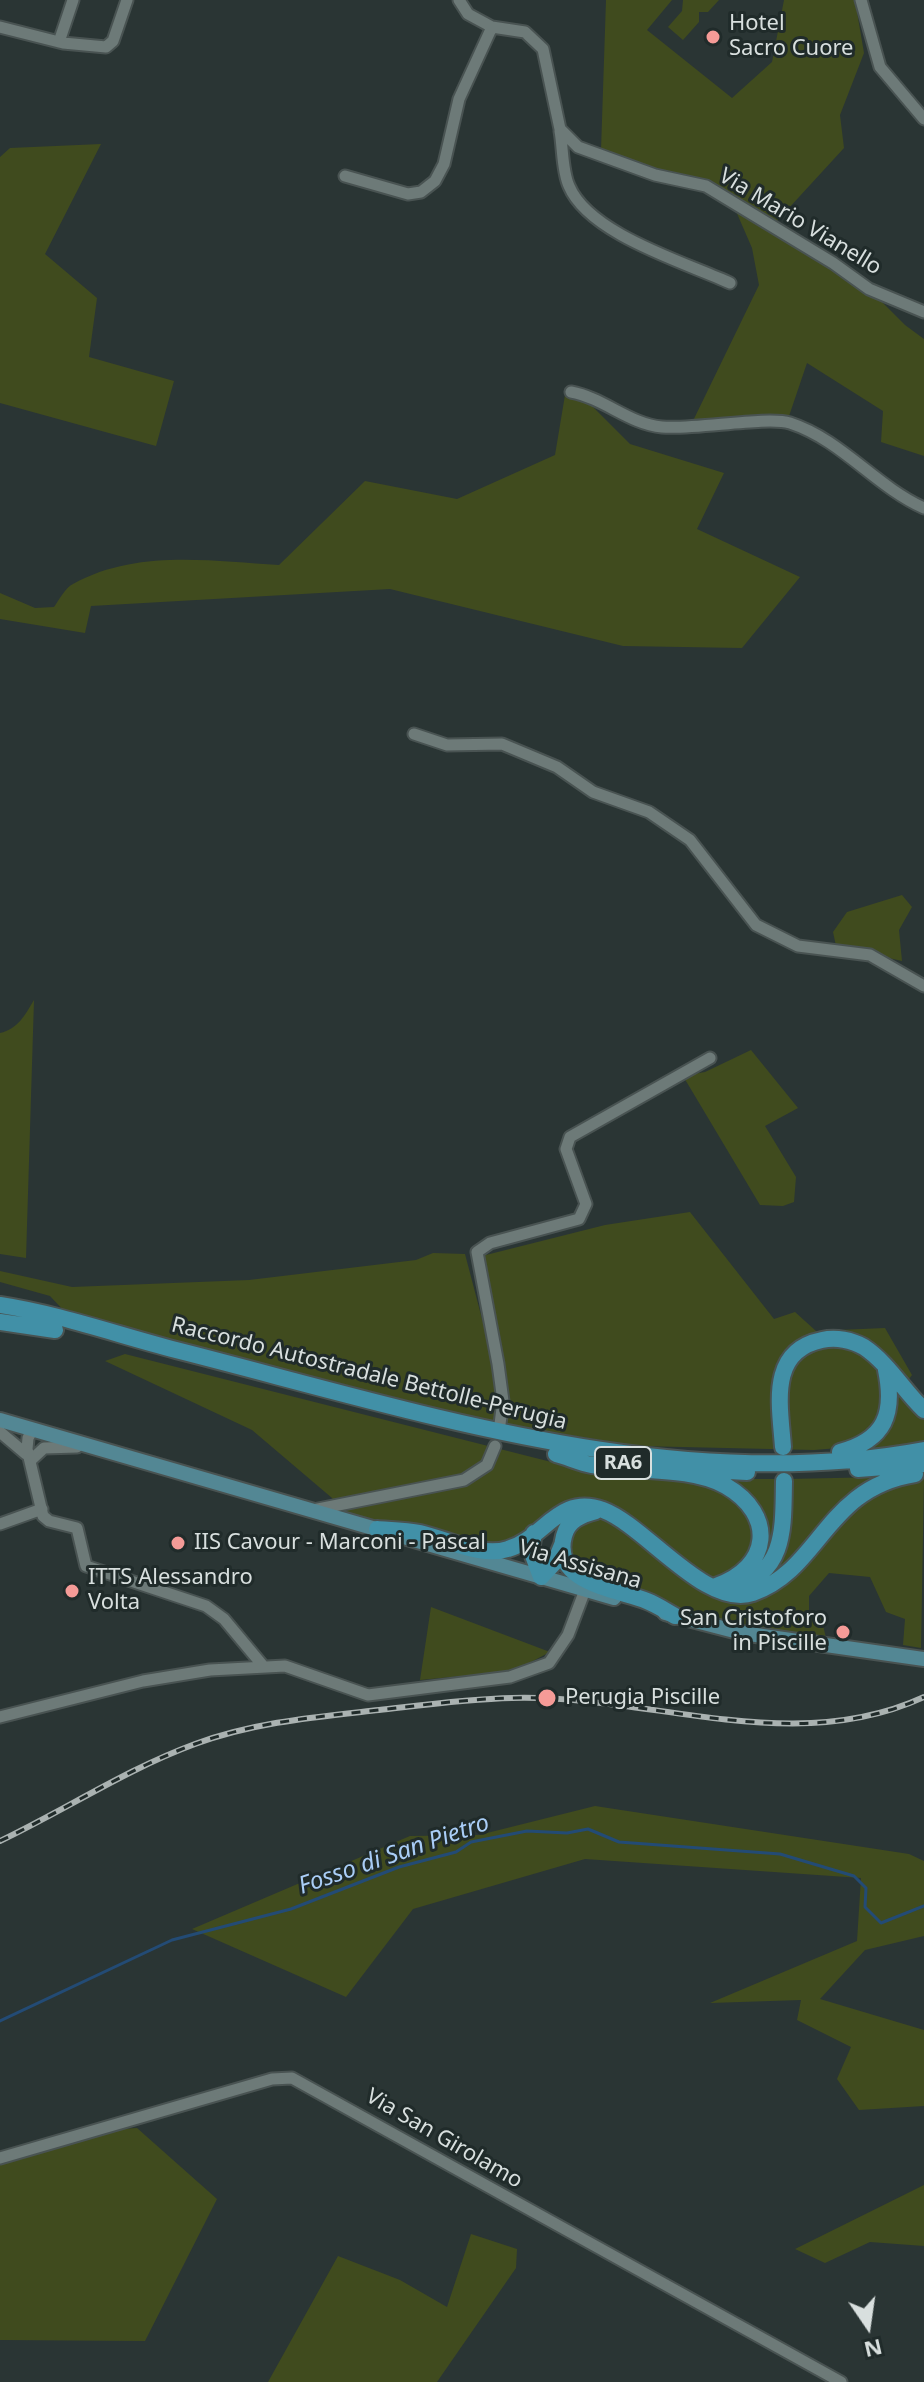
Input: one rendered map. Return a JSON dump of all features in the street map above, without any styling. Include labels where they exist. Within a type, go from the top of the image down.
[{"type":"highway","name":"Raccordo Autostradale Bettolle-Perugia","points":[[0,1305],[152,1349]]},
{"type":"highway","name":"RA6","points":[[0,1322],[37,1325],[152,1349],[556,1454],[633,1464],[760,1472],[924,1464]]},
{"type":"highway","points":[[783,1447],[779,1388],[782,1370],[793,1354],[809,1342],[830,1338],[862,1346],[924,1410]]},
{"type":"highway","points":[[704,1459],[743,1454],[840,1452],[858,1447],[884,1425],[891,1393],[886,1369]]},
{"type":"highway","name":"Raccordo Autostradale Bettolle-Perugia","points":[[329,1394],[585,1448],[704,1459],[845,1459],[924,1450]]},
{"type":"highway","points":[[556,1454],[589,1465],[710,1479],[737,1494],[754,1513],[760,1549],[757,1558],[741,1575],[711,1584]]},
{"type":"highway","points":[[377,1529],[417,1533],[500,1551],[521,1545],[557,1513],[570,1507],[603,1510],[618,1517],[711,1584],[729,1595],[741,1596],[765,1587],[801,1559],[844,1506],[860,1494],[900,1476],[924,1472]]},
{"type":"highway","points":[[711,1584],[745,1583],[769,1567],[783,1533],[784,1481]]},
{"type":"highway","points":[[534,1533],[531,1550],[541,1577],[555,1562],[569,1524],[585,1514],[603,1510]]},
{"type":"highway","points":[[562,1545],[565,1559],[581,1579],[648,1602],[675,1616]]},
{"type":"main road","name":"Via Assisana","points":[[0,1420],[675,1616],[742,1633],[924,1659]]},
{"type":"street","points":[[59,42],[73,0]]},
{"type":"street","points":[[0,27],[59,42],[106,47],[113,41],[127,0]]},
{"type":"street","points":[[459,0],[468,14],[492,27],[525,32],[543,49],[560,129],[567,184],[583,209],[622,235],[730,283]]},
{"type":"street","points":[[861,0],[880,67],[924,119]]},
{"type":"street","points":[[345,176],[408,194],[421,192],[435,181],[444,164],[459,99],[492,27]]},
{"type":"street","name":"Via Mario Vianello","points":[[560,129],[578,147],[655,175],[706,186],[833,263],[869,289],[924,312]]},
{"type":"street","points":[[571,392],[591,396],[639,422],[661,427],[787,422],[826,438],[875,480],[924,508]]},
{"type":"street","points":[[414,734],[447,745],[502,744],[557,767],[593,792],[649,812],[690,840],[756,925],[798,946],[870,955],[924,986]]},
{"type":"street","points":[[500,1424],[503,1401],[477,1252],[490,1243],[579,1219],[586,1204],[566,1149],[570,1137],[710,1058]]},
{"type":"street","points":[[35,1430],[27,1444],[42,1509],[49,1521],[77,1528],[86,1566],[206,1606],[224,1619],[264,1667]]},
{"type":"street","points":[[0,1432],[21,1446],[30,1461]]},
{"type":"street","points":[[30,1461],[44,1448],[55,1446],[110,1452]]},
{"type":"street","points":[[308,1510],[464,1480],[487,1465],[495,1446]]},
{"type":"street","points":[[0,1524],[42,1509]]},
{"type":"street","points":[[0,1717],[143,1681],[210,1670],[285,1666],[368,1695],[529,1673],[549,1663],[578,1616],[585,1590]]},
{"type":"street","name":"Via San Girolamo","points":[[0,2158],[272,2079],[292,2078],[309,2084],[461,2175],[665,2283],[841,2382]]},
{"type":"green space","points":[[606,0],[672,0],[647,30],[732,98],[772,62],[784,0],[855,0],[864,53],[840,115],[844,148],[777,221],[707,184],[656,172],[601,150]]},
{"type":"green space","points":[[683,0],[719,0],[708,12],[699,12],[699,22],[683,40],[668,27],[682,11]]},
{"type":"green space","points":[[101,144],[45,254],[97,298],[89,357],[174,381],[156,446],[0,403],[0,157],[10,148]]},
{"type":"green space","points":[[732,202],[869,289],[905,325],[924,339],[924,456],[881,442],[883,411],[807,363],[787,422],[690,427],[759,285],[752,248]]},
{"type":"green space","points":[[565,395],[584,398],[630,444],[724,473],[697,529],[800,577],[742,648],[623,646],[390,589],[91,606],[85,633],[0,619],[0,593],[35,608],[54,607],[73,584],[122,566],[174,560],[279,565],[365,481],[457,499],[555,455]]},
{"type":"green space","points":[[902,895],[912,907],[899,930],[902,961],[836,946],[833,932],[847,912]]},
{"type":"green space","points":[[34,1000],[26,1258],[0,1254],[0,1033],[16,1025]]},
{"type":"green space","points":[[751,1050],[798,1108],[765,1126],[796,1177],[794,1202],[783,1206],[760,1205],[683,1076],[705,1072]]},
{"type":"green space","points":[[690,1212],[774,1319],[795,1312],[816,1331],[885,1328],[912,1375],[900,1391],[924,1414],[924,1443],[866,1452],[872,1433],[851,1447],[814,1450],[638,1446],[500,1424],[67,1314],[50,1296],[0,1282],[0,1271],[72,1287],[249,1280],[416,1260],[433,1253],[465,1254],[491,1353],[482,1256],[605,1225]]},
{"type":"green space","points":[[125,1354],[575,1468],[711,1484],[744,1503],[755,1522],[753,1559],[725,1578],[711,1577],[590,1502],[491,1547],[379,1526],[341,1514],[332,1498],[252,1430],[105,1361]]},
{"type":"green space","points":[[882,1477],[767,1581],[782,1557],[789,1526],[788,1479]]},
{"type":"green space","points":[[924,1478],[921,1648],[903,1645],[905,1619],[886,1612],[870,1577],[829,1573],[809,1596],[809,1617],[821,1617],[826,1638],[790,1634],[690,1614],[577,1570],[567,1541],[576,1528],[586,1521],[614,1521],[710,1597],[738,1601],[762,1596],[782,1585],[871,1494],[889,1486]]},
{"type":"green space","points":[[727,1479],[776,1479],[776,1530],[769,1550],[754,1575],[763,1544]]},
{"type":"green space","points":[[431,1607],[550,1652],[514,1671],[420,1680]]},
{"type":"green space","points":[[595,1806],[909,1854],[924,1861],[924,1936],[865,1950],[820,1999],[924,2030],[924,2106],[859,2110],[837,2079],[851,2047],[797,2020],[801,2000],[710,2003],[857,1941],[861,1878],[585,1859],[413,1909],[346,1997],[192,1929],[410,1836],[479,1835]]},
{"type":"green space","points":[[137,2128],[217,2199],[145,2341],[0,2340],[0,2158],[94,2131]]},
{"type":"green space","points":[[924,2185],[924,2246],[870,2242],[825,2263],[795,2249]]},
{"type":"green space","points":[[471,2234],[517,2249],[516,2268],[437,2382],[268,2382],[338,2256],[400,2280],[447,2307]]},
{"type":"waterway","name":"Fosso di San Pietro","points":[[0,2021],[172,1940],[291,1909],[399,1867],[456,1852],[471,1842],[527,1831],[567,1833],[588,1829],[619,1842],[780,1854],[854,1876],[866,1888],[865,1907],[881,1923],[924,1906]]},
{"type":"railway","points":[[0,1841],[170,1754],[240,1730],[286,1721],[445,1702],[512,1698],[564,1699],[720,1719],[772,1723],[823,1722],[874,1714],[924,1697]]},
{"type":"place","name":"Hotel Sacro Cuore","points":[[713,37]]},
{"type":"place","name":"IIS Cavour - Marconi - Pascal","points":[[178,1543]]},
{"type":"place","name":"ITTS Alessandro Volta","points":[[72,1591]]},
{"type":"place","name":"San Cristoforo in Piscille","points":[[843,1632]]},
{"type":"place","name":"Perugia Piscille","points":[[547,1698]]}]
